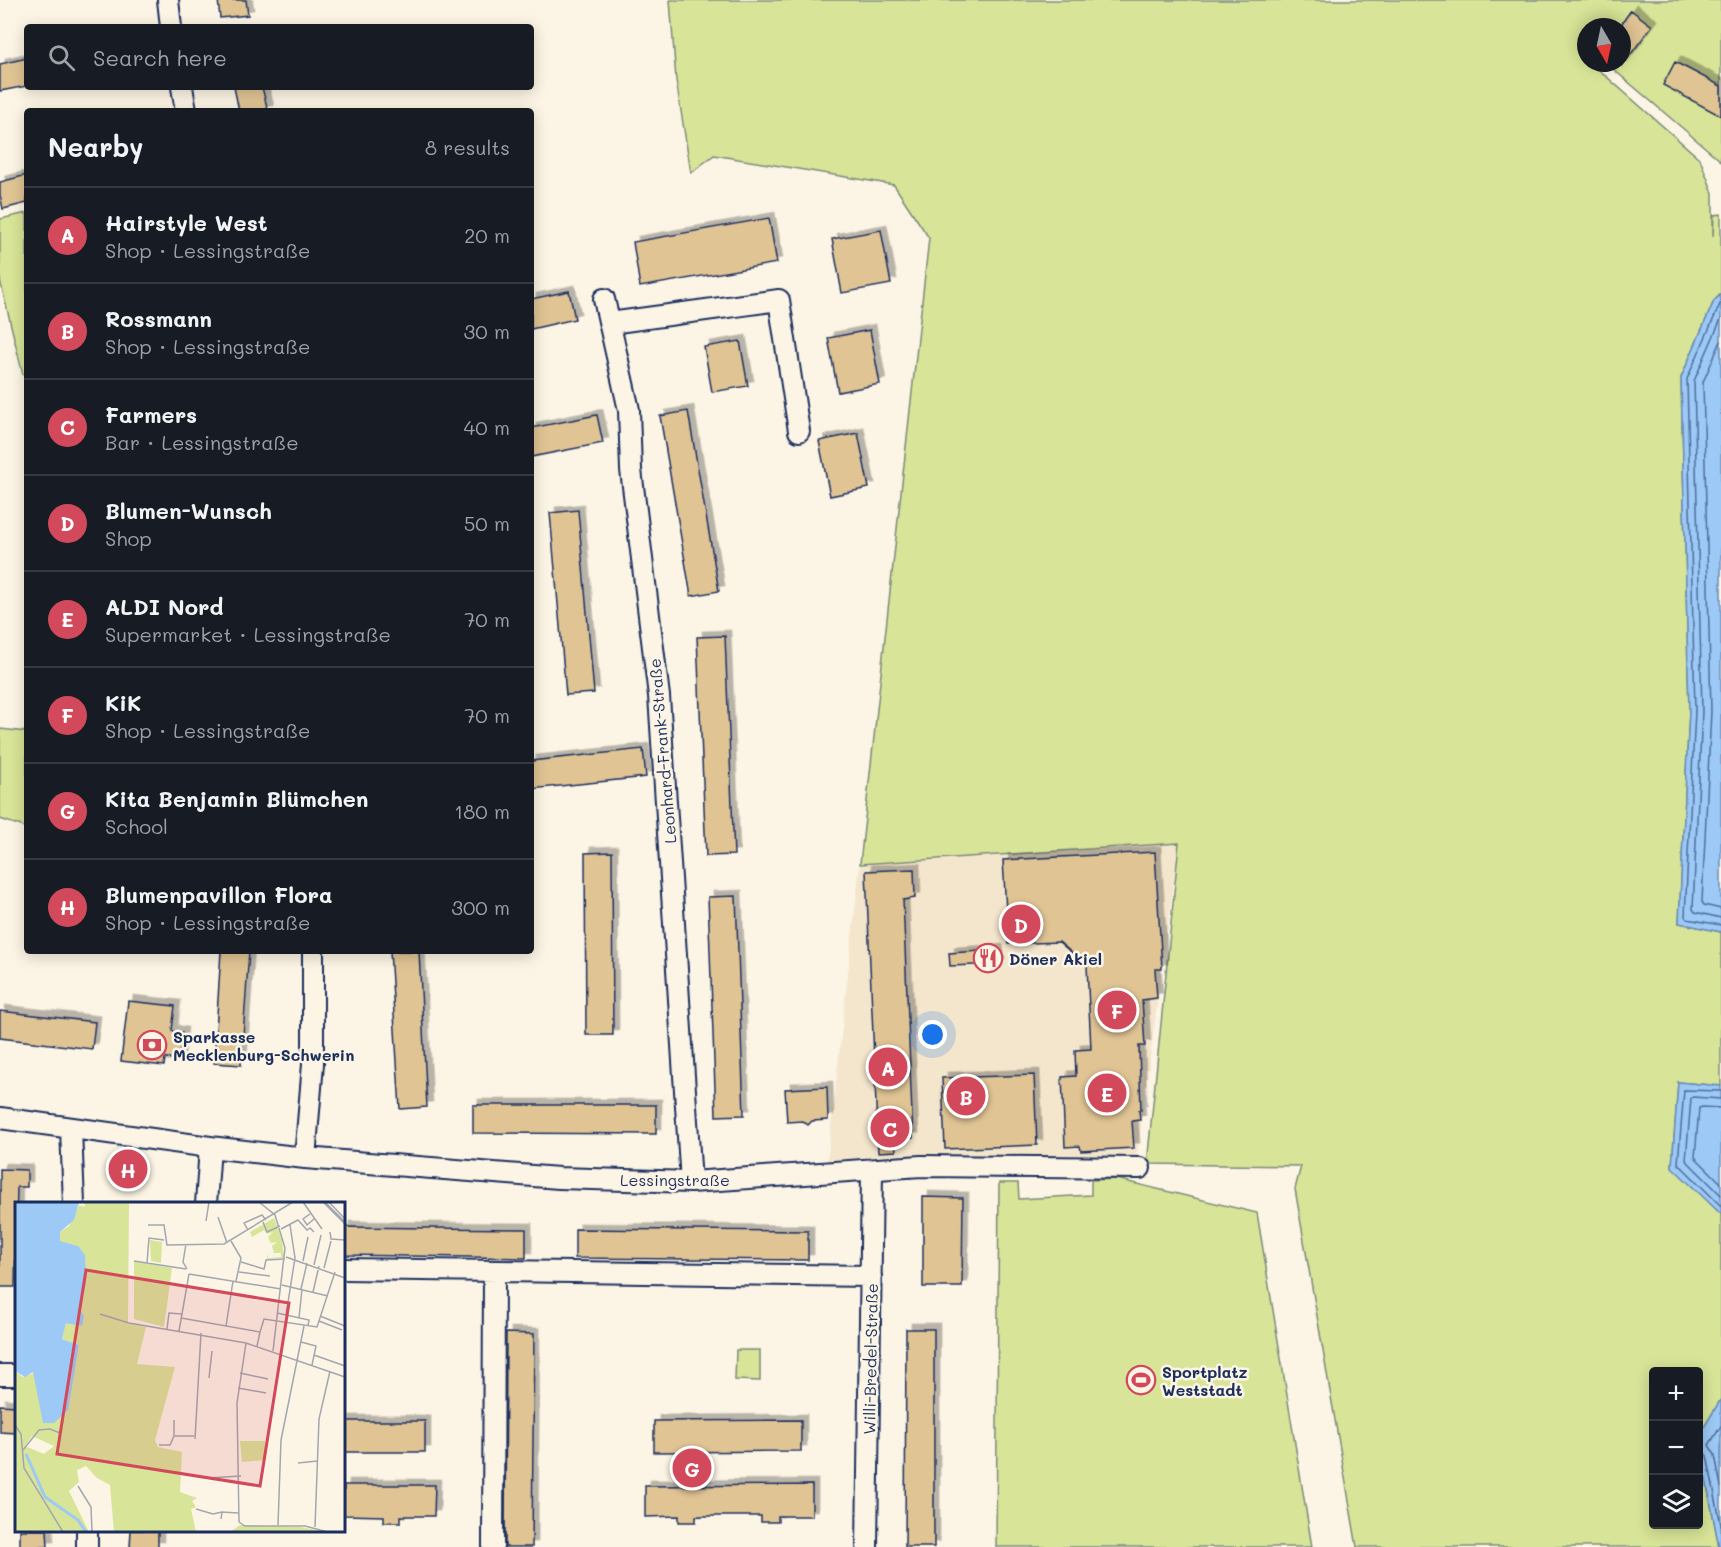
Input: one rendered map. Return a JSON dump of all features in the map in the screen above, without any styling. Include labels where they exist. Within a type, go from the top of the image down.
[{"type":"street","points":[[168,0],[171,24]]},
{"type":"street","points":[[182,90],[186,108]]},
{"type":"street","name":"Leonhard-Frank-Straße","points":[[603,299],[629,410],[631,470],[659,696],[691,1182]]},
{"type":"street","points":[[610,323],[779,300],[799,431]]},
{"type":"street","points":[[305,1158],[313,1064],[313,954]]},
{"type":"street","name":"Lessingstraße","points":[[0,1118],[305,1158],[559,1178],[691,1182],[921,1166],[1140,1168]]},
{"type":"street","points":[[71,1129],[74,1202]]},
{"type":"street","points":[[206,1202],[210,1147]]},
{"type":"street","name":"Willi-Bredel-Straße","points":[[867,1547],[872,1170]]},
{"type":"street","points":[[345,1269],[871,1276]]},
{"type":"street","points":[[493,1547],[494,1271]]},
{"type":"shaded area","points":[[1179,843],[1136,1162],[826,1173],[860,864]]},
{"type":"green space","points":[[670,0],[1721,0],[1721,161],[1617,72],[1631,72],[1631,18],[1577,18],[1577,72],[1601,72],[1700,159],[1713,193],[1713,237],[1714,215],[1721,214],[1721,294],[1714,301],[1681,378],[1689,711],[1679,923],[1721,932],[1721,1086],[1678,1082],[1672,1166],[1721,1214],[1721,1399],[1703,1430],[1703,1367],[1649,1367],[1649,1529],[1703,1529],[1703,1465],[1719,1547],[1357,1547],[1295,1189],[1301,1166],[1147,1164],[1179,843],[860,864],[929,238],[894,185],[714,155],[691,173],[676,80]]},
{"type":"green space","points":[[24,214],[24,375],[0,280],[0,219]]},
{"type":"green space","points":[[0,729],[24,732],[24,827],[0,819]]},
{"type":"green space","name":"Sportplatz Weststadt","points":[[1116,1179],[1257,1213],[1312,1547],[996,1547],[999,1183],[1018,1183],[1019,1199],[1091,1195],[1091,1180]]},
{"type":"green space","points":[[736,1350],[760,1350],[760,1381],[735,1380]]},
{"type":"water","points":[[1721,294],[1721,932],[1679,923],[1689,711],[1681,378],[1714,301]]},
{"type":"water","points":[[1678,1082],[1721,1086],[1721,1214],[1672,1167]]},
{"type":"water","points":[[1721,1399],[1721,1547],[1719,1547],[1703,1463],[1703,1429]]},
{"type":"building","points":[[218,0],[246,0],[248,15],[220,18]]},
{"type":"building","points":[[1631,10],[1652,26],[1631,54],[1631,18],[1625,18]]},
{"type":"building","points":[[24,59],[24,87],[0,91],[0,64]]},
{"type":"building","points":[[1675,62],[1721,86],[1721,116],[1663,85]]},
{"type":"building","points":[[235,90],[263,90],[267,108],[238,108]]},
{"type":"building","points":[[24,176],[24,204],[3,209],[0,182]]},
{"type":"building","points":[[769,218],[777,263],[640,287],[633,242]]},
{"type":"building","points":[[881,230],[891,284],[842,293],[832,239]]},
{"type":"building","points":[[569,291],[575,319],[534,328],[534,298]]},
{"type":"building","points":[[870,330],[880,384],[838,392],[828,338]]},
{"type":"building","points":[[740,341],[748,386],[712,392],[704,347]]},
{"type":"building","points":[[688,411],[719,591],[691,596],[660,416]]},
{"type":"building","points":[[597,415],[603,443],[534,456],[534,427]]},
{"type":"building","points":[[858,433],[869,488],[830,496],[819,441]]},
{"type":"building","points":[[578,510],[594,693],[566,695],[550,513]]},
{"type":"building","points":[[725,636],[734,855],[706,856],[697,637]]},
{"type":"building","points":[[643,749],[646,777],[534,789],[534,761]]},
{"type":"building","points":[[612,852],[613,1035],[586,1035],[585,853]]},
{"type":"building","points":[[1155,852],[1162,969],[1155,969],[1157,998],[1142,1000],[1145,1046],[1139,1046],[1141,1110],[1139,1110],[1140,1120],[1132,1121],[1134,1148],[1081,1151],[1080,1146],[1065,1147],[1062,1077],[1076,1076],[1075,1050],[1091,1049],[1087,966],[1059,942],[1008,944],[1003,860]]},
{"type":"building","points":[[914,869],[915,898],[903,900],[913,1138],[895,1139],[896,1151],[878,1152],[866,871]]},
{"type":"building","points":[[736,896],[744,1115],[716,1116],[708,897]]},
{"type":"building","points":[[997,950],[999,964],[950,966],[949,953]]},
{"type":"building","points":[[221,954],[249,954],[241,1065],[214,1063]]},
{"type":"building","points":[[390,954],[419,954],[427,1107],[400,1109]]},
{"type":"building","name":"Sparkasse Mecklenburg-Schwerin","points":[[128,1001],[175,1006],[172,1031],[182,1033],[179,1060],[165,1058],[164,1066],[121,1061]]},
{"type":"building","points":[[0,1011],[95,1022],[92,1049],[0,1038]]},
{"type":"building","points":[[1034,1075],[1037,1145],[945,1149],[942,1078]]},
{"type":"building","points":[[827,1087],[828,1120],[812,1121],[808,1125],[803,1121],[787,1122],[785,1089]]},
{"type":"building","points":[[473,1105],[656,1105],[656,1134],[473,1133]]},
{"type":"building","points":[[123,1159],[132,1159],[138,1165],[138,1180],[123,1180],[117,1174],[117,1165]]},
{"type":"building","points":[[0,1169],[27,1170],[27,1187],[17,1187],[15,1202],[15,1287],[0,1287]]},
{"type":"building","points":[[923,1197],[963,1198],[962,1287],[923,1287]]},
{"type":"building","points":[[345,1227],[526,1229],[526,1258],[345,1255]]},
{"type":"building","points":[[575,1229],[808,1231],[808,1260],[575,1258]]},
{"type":"building","points":[[906,1329],[934,1329],[934,1547],[905,1547]]},
{"type":"building","points":[[506,1333],[534,1334],[532,1547],[505,1547]]},
{"type":"building","points":[[0,1405],[15,1406],[15,1433],[0,1432]]},
{"type":"building","points":[[801,1420],[801,1451],[654,1452],[654,1421]]},
{"type":"building","points":[[345,1421],[425,1421],[425,1452],[345,1452]]},
{"type":"building","points":[[345,1485],[435,1485],[434,1516],[401,1516],[401,1522],[384,1522],[384,1516],[345,1515]]},
{"type":"building","points":[[812,1485],[812,1516],[778,1516],[778,1522],[761,1522],[761,1516],[696,1516],[696,1522],[679,1522],[679,1516],[645,1517],[645,1486]]},
{"type":"building","points":[[20,1532],[47,1532],[48,1547],[20,1547]]},
{"type":"building","points":[[131,1532],[158,1532],[158,1547],[130,1547]]},
{"type":"place","name":"Blumen-Wunsch","points":[[1021,924]]},
{"type":"place","name":"Döner Akiel","points":[[988,958]]},
{"type":"place","name":"KiK","points":[[1117,1010]]},
{"type":"place","name":"Sparkasse Mecklenburg-Schwerin","points":[[152,1045]]},
{"type":"place","name":"Hairstyle West","points":[[888,1067]]},
{"type":"place","name":"ALDI Nord","points":[[1107,1093]]},
{"type":"place","name":"Rossmann","points":[[966,1096]]},
{"type":"place","name":"Farmers","points":[[890,1128]]},
{"type":"place","name":"Blumenpavillon Flora","points":[[128,1169]]},
{"type":"place","name":"Sportplatz Weststadt","points":[[1141,1380]]},
{"type":"place","name":"Kita Benjamin Blümchen","points":[[692,1468]]}]
